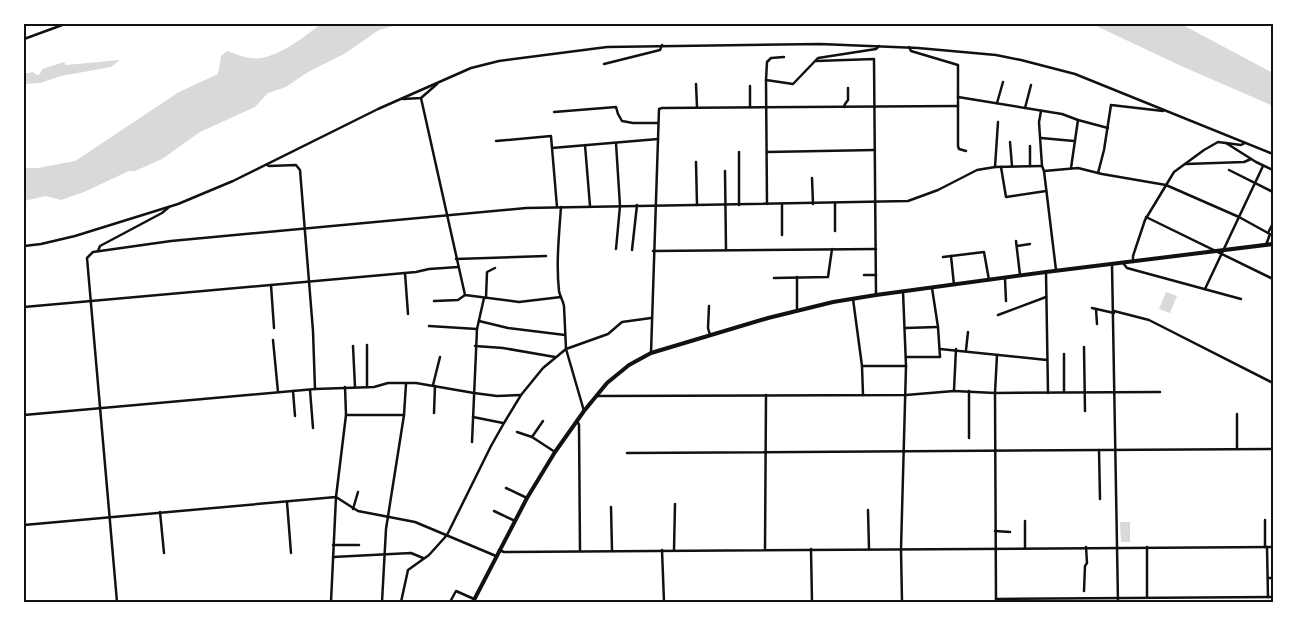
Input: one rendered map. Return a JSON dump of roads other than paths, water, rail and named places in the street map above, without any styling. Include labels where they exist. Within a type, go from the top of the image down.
[{"type":"main road","points":[[473,601],[527,498],[577,420],[595,396],[618,373],[651,353],[710,334],[798,310],[853,298],[1046,272],[1216,251],[1223,252],[1273,244]]},
{"type":"street","points":[[24,39],[65,24]]},
{"type":"street","points":[[24,246],[75,236],[170,206],[233,181],[402,98],[471,68],[499,61],[606,47],[820,44],[963,51],[1021,60],[1075,74],[1273,154]]},
{"type":"street","points":[[604,64],[660,50],[662,45]]},
{"type":"street","points":[[766,80],[793,84],[818,58],[876,49],[879,46]]},
{"type":"street","points":[[908,47],[911,51],[958,65],[958,146],[959,149],[966,151]]},
{"type":"street","points":[[767,204],[766,80],[768,60],[784,57]]},
{"type":"street","points":[[816,61],[874,59],[876,295]]},
{"type":"street","points":[[997,104],[1003,82]]},
{"type":"street","points":[[402,98],[408,100],[421,98],[437,83]]},
{"type":"street","points":[[696,84],[696,107]]},
{"type":"street","points":[[1025,108],[1031,85]]},
{"type":"street","points":[[750,86],[750,107]]},
{"type":"street","points":[[844,107],[848,100],[848,88]]},
{"type":"street","points":[[958,97],[1062,114],[1108,128]]},
{"type":"street","points":[[421,98],[456,259],[466,295]]},
{"type":"street","points":[[1098,173],[1111,105],[1161,112],[1164,110]]},
{"type":"street","points":[[651,353],[659,109],[696,107],[958,106]]},
{"type":"street","points":[[554,112],[616,107],[620,119],[627,123],[658,123]]},
{"type":"street","points":[[1041,111],[1039,122],[1042,166],[1056,271]]},
{"type":"street","points":[[1071,169],[1078,120]]},
{"type":"street","points":[[995,167],[998,122]]},
{"type":"street","points":[[496,141],[551,136],[559,207],[558,278],[564,306],[566,350],[584,411]]},
{"type":"street","points":[[1041,138],[1074,140]]},
{"type":"street","points":[[552,148],[658,139]]},
{"type":"street","points":[[1010,142],[1012,166]]},
{"type":"street","points":[[1133,262],[1133,256],[1146,217],[1174,172],[1218,142],[1241,145],[1246,143]]},
{"type":"street","points":[[1225,142],[1263,166],[1273,170]]},
{"type":"street","points":[[616,143],[620,206],[616,249]]},
{"type":"street","points":[[585,145],[590,206]]},
{"type":"street","points":[[1030,146],[1030,166]]},
{"type":"street","points":[[767,152],[874,150]]},
{"type":"street","points":[[738,152],[739,204]]},
{"type":"street","points":[[1185,164],[1244,162],[1252,159]]},
{"type":"street","points":[[696,162],[697,205]]},
{"type":"street","points":[[267,165],[296,165],[298,167],[309,282],[316,389]]},
{"type":"street","points":[[117,602],[91,301],[88,258],[92,252],[171,241],[526,208],[875,203],[915,199],[938,190],[977,170],[995,167],[1042,166]]},
{"type":"street","points":[[1205,289],[1263,166]]},
{"type":"street","points":[[1001,167],[1006,197],[1046,191]]},
{"type":"street","points":[[1044,171],[1078,168],[1166,184],[1239,217],[1268,233]]},
{"type":"street","points":[[1229,170],[1273,192]]},
{"type":"street","points":[[725,171],[726,250]]},
{"type":"street","points":[[812,178],[813,204]]},
{"type":"street","points":[[835,203],[835,231]]},
{"type":"street","points":[[782,204],[782,235]]},
{"type":"street","points":[[632,250],[637,205]]},
{"type":"street","points":[[98,252],[100,246],[162,213],[170,206]]},
{"type":"street","points":[[1146,217],[1216,251]]},
{"type":"street","points":[[1266,245],[1270,234],[1268,233],[1273,223]]},
{"type":"street","points":[[1016,241],[1021,276]]},
{"type":"street","points":[[1017,246],[1030,244]]},
{"type":"street","points":[[774,278],[828,277],[832,249]]},
{"type":"street","points":[[653,251],[876,249]]},
{"type":"street","points":[[943,257],[984,252],[989,280]]},
{"type":"street","points":[[1223,252],[1273,279]]},
{"type":"street","points":[[456,259],[546,256]]},
{"type":"street","points":[[951,256],[954,285]]},
{"type":"street","points":[[1123,263],[1127,268],[1241,300]]},
{"type":"street","points":[[1112,264],[1118,602]]},
{"type":"street","points":[[24,307],[458,267]]},
{"type":"street","points":[[472,442],[475,346],[478,321],[485,298],[487,272],[495,268]]},
{"type":"street","points":[[1046,272],[1048,393]]},
{"type":"street","points":[[406,273],[408,314]]},
{"type":"street","points":[[864,275],[876,275]]},
{"type":"street","points":[[797,277],[798,310]]},
{"type":"street","points":[[1004,279],[1006,301]]},
{"type":"street","points":[[271,285],[274,328]]},
{"type":"street","points":[[906,358],[940,357],[932,288]]},
{"type":"street","points":[[902,602],[901,549],[906,395],[903,291]]},
{"type":"street","points":[[434,301],[458,300],[466,295],[519,302],[561,296]]},
{"type":"street","points":[[998,315],[1046,297]]},
{"type":"street","points":[[853,298],[862,366],[863,395]]},
{"type":"street","points":[[709,306],[708,328],[710,334]]},
{"type":"street","points":[[1092,308],[1149,320],[1273,383]]},
{"type":"street","points":[[1096,309],[1096,324]]},
{"type":"street","points":[[401,602],[408,570],[424,558],[447,535],[504,423],[521,396],[543,368],[566,350],[608,334],[626,321],[651,318]]},
{"type":"street","points":[[478,321],[508,328],[565,335]]},
{"type":"street","points":[[429,326],[477,329]]},
{"type":"street","points":[[905,328],[938,327]]},
{"type":"street","points":[[966,351],[968,332]]},
{"type":"street","points":[[273,340],[278,392]]},
{"type":"street","points":[[367,345],[368,387]]},
{"type":"street","points":[[353,346],[355,387]]},
{"type":"street","points":[[475,346],[503,348],[555,357]]},
{"type":"street","points":[[1084,347],[1086,411]]},
{"type":"street","points":[[940,349],[956,349],[1047,360]]},
{"type":"street","points":[[954,391],[956,349]]},
{"type":"street","points":[[1064,354],[1064,393]]},
{"type":"street","points":[[997,355],[995,393],[996,600],[1273,597]]},
{"type":"street","points":[[434,413],[434,386],[440,357]]},
{"type":"street","points":[[862,366],[906,366]]},
{"type":"street","points":[[24,415],[278,392],[368,387],[388,383],[434,386],[497,396],[521,396]]},
{"type":"street","points":[[382,602],[387,516],[404,415],[406,384]]},
{"type":"street","points":[[331,602],[336,497],[346,414],[345,387]]},
{"type":"street","points":[[310,390],[313,428]]},
{"type":"street","points":[[293,391],[296,416]]},
{"type":"street","points":[[595,396],[906,395],[954,391],[995,393],[1160,392]]},
{"type":"street","points":[[969,391],[969,438]]},
{"type":"street","points":[[765,549],[766,396]]},
{"type":"street","points":[[346,414],[404,415]]},
{"type":"street","points":[[1237,414],[1237,449]]},
{"type":"street","points":[[473,417],[504,423]]},
{"type":"street","points":[[577,420],[579,424],[580,550]]},
{"type":"street","points":[[532,437],[543,421]]},
{"type":"street","points":[[517,432],[532,437],[555,452]]},
{"type":"street","points":[[627,453],[1273,449]]},
{"type":"street","points":[[1099,450],[1100,499]]},
{"type":"street","points":[[506,488],[527,498]]},
{"type":"street","points":[[353,508],[358,492]]},
{"type":"street","points":[[24,525],[336,497],[358,511],[416,522],[496,556]]},
{"type":"street","points":[[287,501],[291,553]]},
{"type":"street","points":[[674,504],[674,550]]},
{"type":"street","points":[[611,507],[612,550]]},
{"type":"street","points":[[494,510],[515,520]]},
{"type":"street","points":[[868,510],[869,549]]},
{"type":"street","points":[[160,512],[164,553]]},
{"type":"street","points":[[1265,520],[1268,597]]},
{"type":"street","points":[[1024,521],[1025,548]]},
{"type":"street","points":[[995,532],[1010,532]]},
{"type":"street","points":[[334,545],[359,545]]},
{"type":"street","points":[[499,550],[504,552],[1273,546]]},
{"type":"street","points":[[1084,590],[1085,566],[1087,563],[1086,547]]},
{"type":"street","points":[[1146,547],[1147,597]]},
{"type":"street","points":[[811,549],[812,602]]},
{"type":"street","points":[[662,550],[664,602]]},
{"type":"street","points":[[333,557],[411,553],[424,558]]},
{"type":"street","points":[[1268,578],[1273,578]]},
{"type":"street","points":[[450,602],[456,591],[473,601]]},
{"type":"street","points":[[642,602],[669,602]]}]
